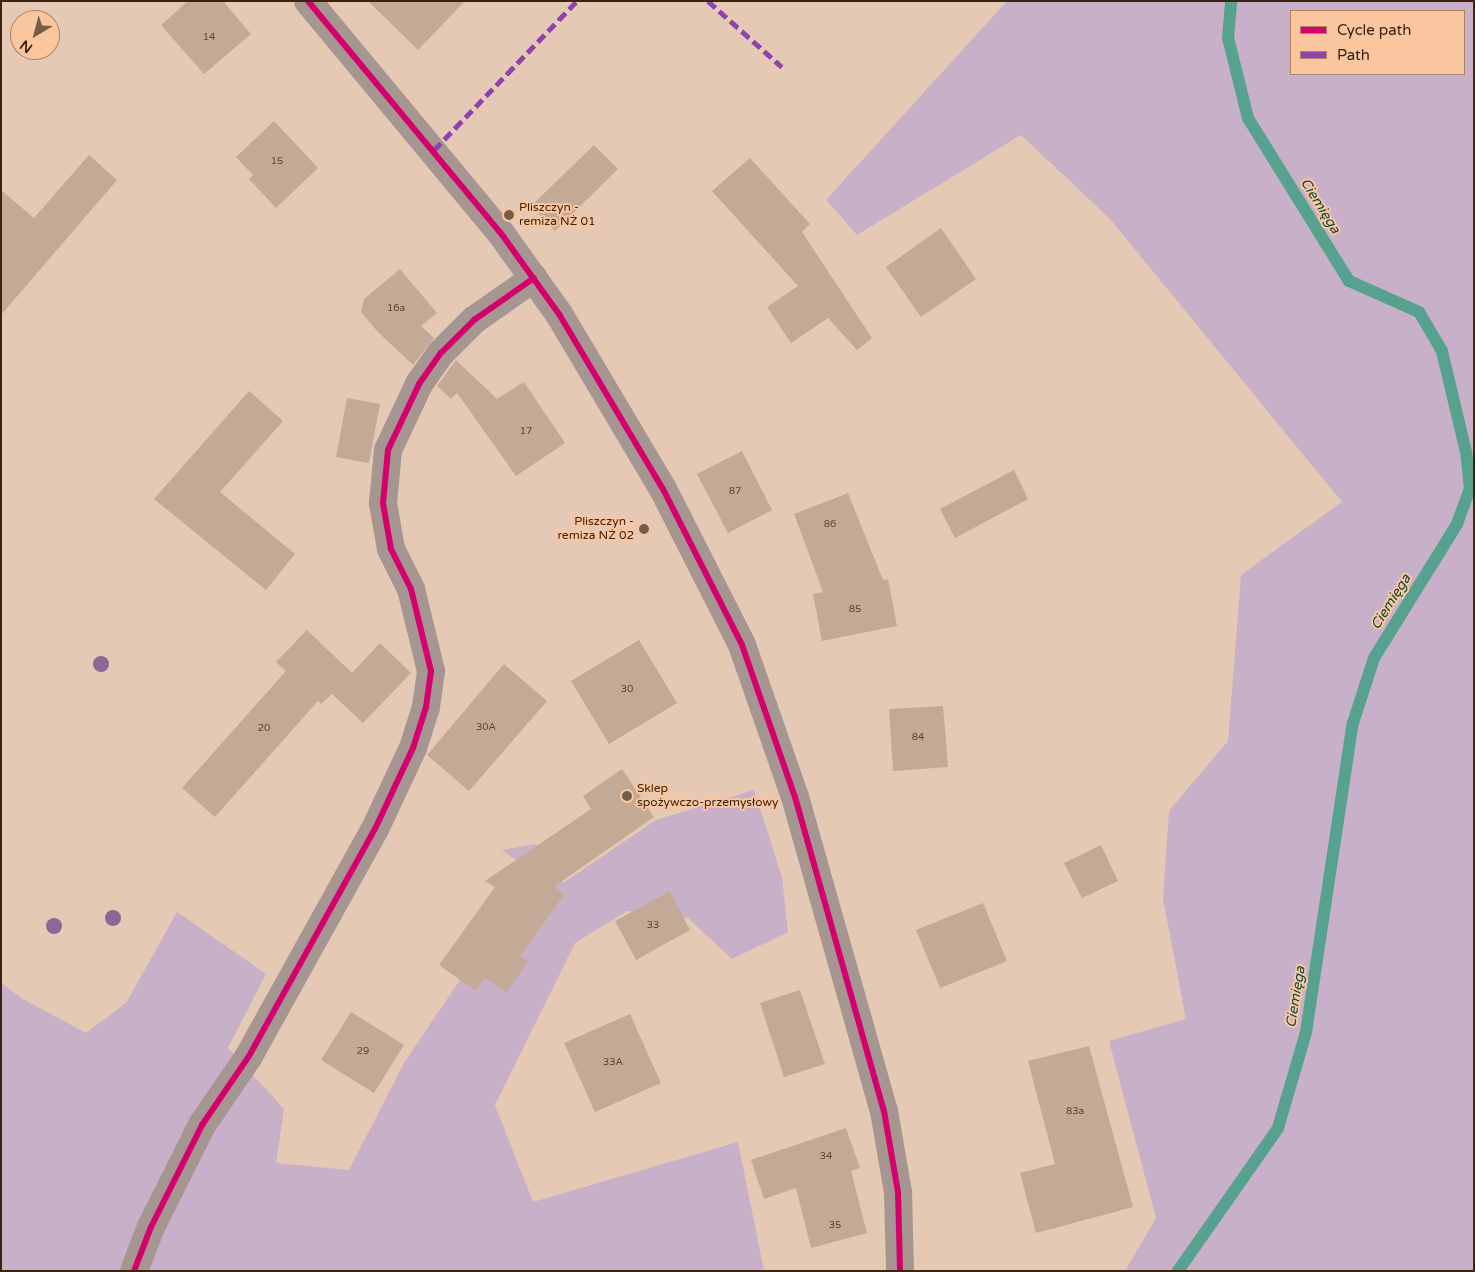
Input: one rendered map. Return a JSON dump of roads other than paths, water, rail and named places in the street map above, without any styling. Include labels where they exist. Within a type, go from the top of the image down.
[{"type":"street","points":[[308,1],[434,150],[534,278],[604,384],[664,489],[742,645],[795,798],[884,1111],[898,1192],[900,1271]]},
{"type":"street","points":[[134,1271],[151,1227],[202,1125],[249,1056],[375,829],[416,740],[426,707],[430,671],[411,589],[391,549],[383,503],[388,450],[419,384],[441,353],[474,320],[534,278]]},
{"type":"waterway","name":"Ciemięga","points":[[1178,1271],[1278,1128],[1306,1032],[1353,723],[1374,658],[1457,524],[1470,489],[1466,452],[1442,351],[1419,312],[1349,281],[1248,118],[1228,38],[1231,1]]},
{"type":"place","name":"Pliszczyn - remiza NŻ 01","points":[[509,215]]},
{"type":"place","name":"Pliszczyn - remiza NŻ 02","points":[[644,529]]},
{"type":"place","name":"Sklep spożywczo-przemysłowy","points":[[627,796]]}]
